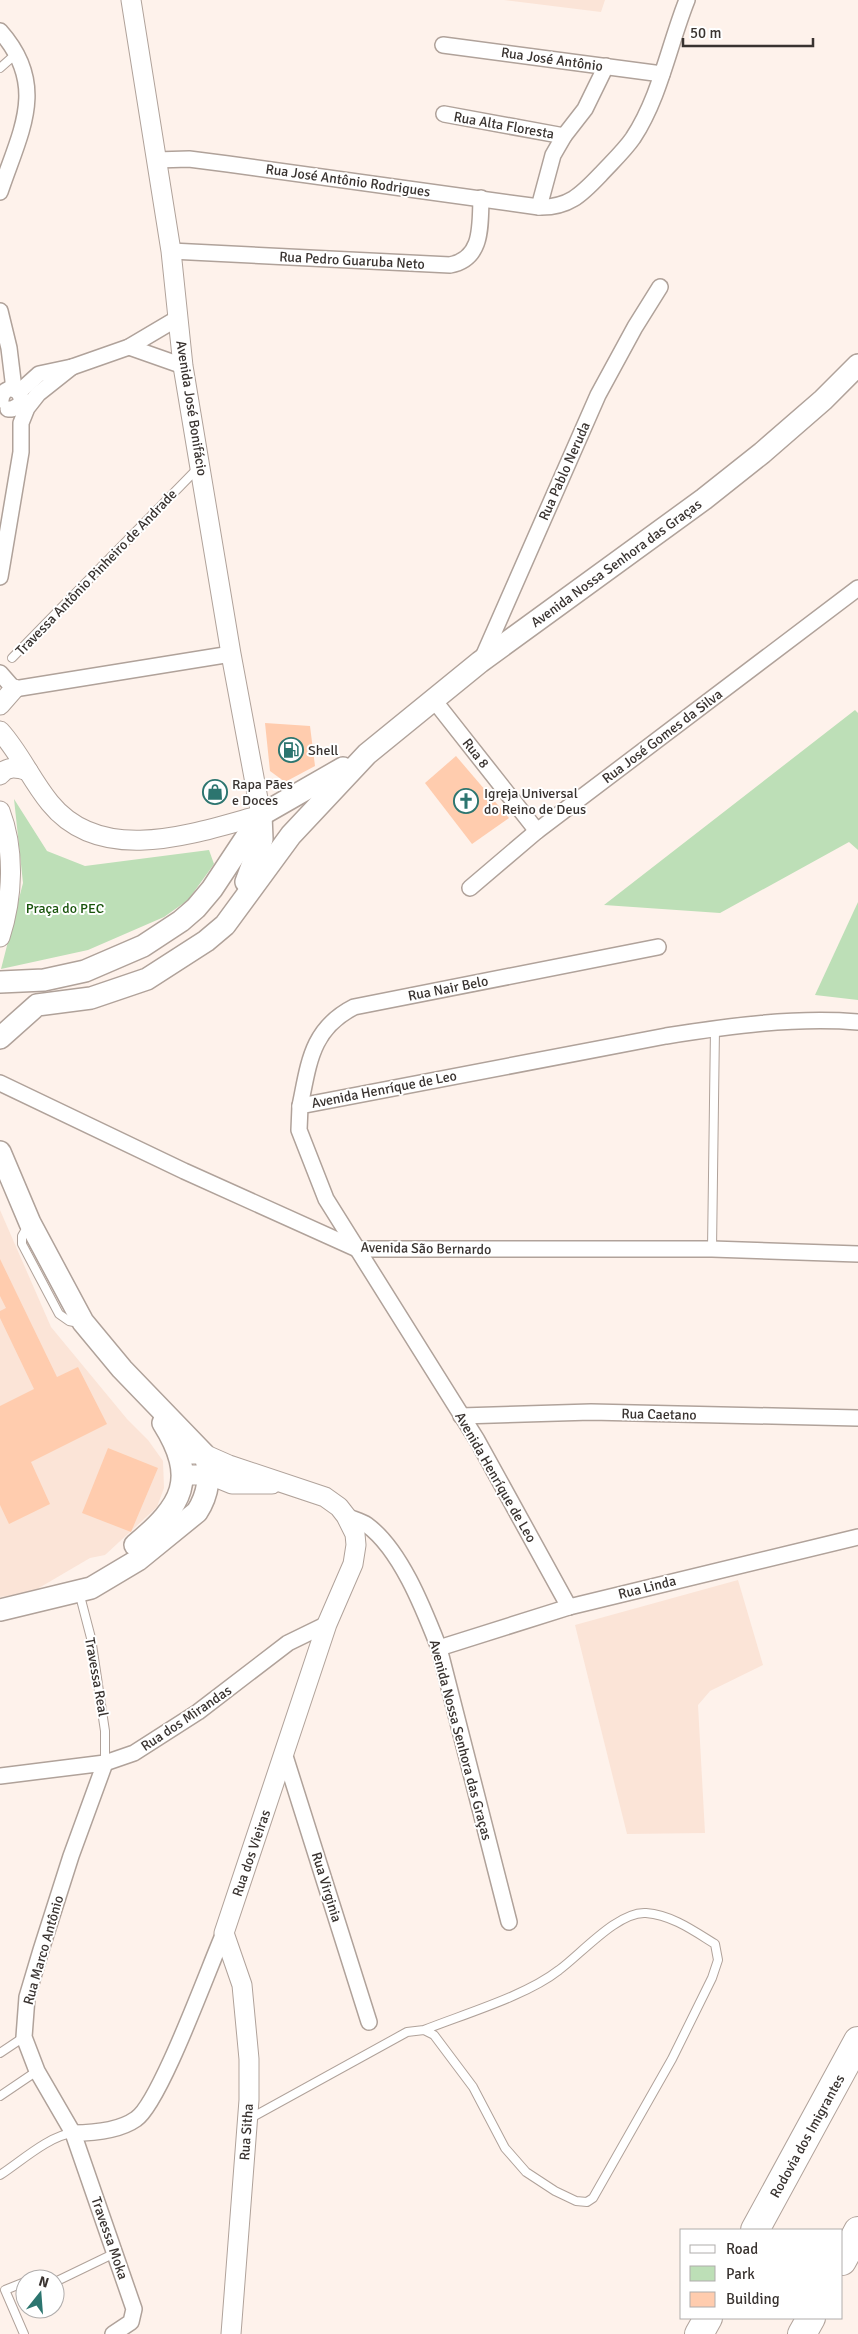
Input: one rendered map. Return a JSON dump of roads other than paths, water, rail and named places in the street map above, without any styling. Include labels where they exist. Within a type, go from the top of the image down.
[{"type":"highway","name":"Rodovia dos Imigrantes","points":[[756,2229],[858,2041]]},
{"type":"highway","points":[[843,2259],[858,2231]]},
{"type":"highway","points":[[699,2334],[707,2319]]},
{"type":"highway","points":[[802,2334],[810,2319]]},
{"type":"main road","name":"Avenida Nossa Senhora das Graças","points":[[0,1020],[16,1009],[91,998],[147,979],[206,941],[225,925],[290,835],[367,754],[480,662],[704,499],[762,453],[823,400],[858,365]]},
{"type":"main road","name":"Avenida Nossa Senhora das Graças","points":[[0,982],[44,980],[85,971],[111,961],[181,922],[206,895],[261,815],[367,754]]},
{"type":"main road","points":[[234,912],[258,853],[263,830],[261,815]]},
{"type":"main road","points":[[0,1038],[37,1005]]},
{"type":"main road","name":"Avenida Nossa Senhora das Graças","points":[[0,1152],[30,1223],[83,1322],[122,1369],[204,1454],[210,1475]]},
{"type":"main road","name":"Avenida Nossa Senhora das Graças","points":[[150,1399],[182,1466]]},
{"type":"main road","points":[[79,1592],[148,1534],[163,1518],[176,1499],[182,1466]]},
{"type":"main road","points":[[0,1610],[91,1588],[138,1560],[182,1526],[201,1505],[210,1475]]},
{"type":"street","name":"Avenida José Bonifácio","points":[[131,0],[171,251],[184,366],[231,654],[261,815]]},
{"type":"street","name":"Rua José Antônio Rodrigues","points":[[156,160],[189,159],[554,207],[567,203],[592,184],[633,138],[646,114],[662,74],[682,1]]},
{"type":"street","points":[[0,30],[16,53],[27,79],[28,97],[25,119],[0,192]]},
{"type":"street","name":"Rua José Antônio","points":[[443,45],[662,74]]},
{"type":"street","points":[[539,206],[548,169],[564,136],[584,109],[606,66]]},
{"type":"street","name":"Rua Alta Floresta","points":[[444,114],[564,136]]},
{"type":"street","name":"Rua Pedro Guaruba Neto","points":[[171,251],[450,265],[462,263],[471,256],[478,239],[481,198]]},
{"type":"street","name":"Rua Pablo Neruda","points":[[480,662],[598,395],[635,327],[660,287]]},
{"type":"street","points":[[0,311],[9,348],[8,401],[21,452],[0,577]]},
{"type":"street","points":[[8,401],[39,374],[72,367],[129,346],[178,318]]},
{"type":"street","points":[[129,346],[184,366]]},
{"type":"street","points":[[8,401],[27,408],[38,394],[72,367]]},
{"type":"street","name":"Rua José Gomes da Silva","points":[[470,888],[537,831],[858,588]]},
{"type":"street","points":[[0,705],[14,689],[231,654]]},
{"type":"street","points":[[0,674],[14,689]]},
{"type":"street","name":"Rua 8","points":[[433,699],[537,831]]},
{"type":"street","points":[[0,730],[21,756],[28,771],[50,803],[67,821],[89,833],[113,839],[148,841],[204,831],[261,815]]},
{"type":"street","points":[[0,775],[9,768],[17,767],[28,771]]},
{"type":"street","points":[[0,811],[9,843],[11,865],[6,912],[0,937]]},
{"type":"street","name":"Rua Nair Belo","points":[[300,1106],[310,1061],[318,1038],[338,1015],[354,1007],[658,947]]},
{"type":"street","name":"Avenida Henríque de Leo","points":[[570,1607],[477,1440],[326,1198],[304,1147],[299,1130],[300,1106],[715,1028],[789,1020],[858,1022]]},
{"type":"street","name":"Avenida São Bernardo","points":[[0,1083],[184,1171],[357,1249],[712,1250],[858,1254]]},
{"type":"street","name":"Rua Caetano","points":[[461,1416],[591,1412],[858,1418]]},
{"type":"street","points":[[182,1466],[193,1454],[204,1454]]},
{"type":"street","name":"Avenida Nossa Senhora das Graças","points":[[204,1454],[280,1483],[317,1493],[333,1502],[346,1516],[365,1524],[391,1552],[413,1591],[439,1648],[509,1922]]},
{"type":"street","name":"Avenida Nossa Senhora das Graças","points":[[182,1466],[232,1484],[280,1483]]},
{"type":"street","name":"Rua dos Vieiras","points":[[73,2133],[89,2133],[125,2125],[146,2111],[169,2064],[224,1932],[327,1624],[355,1556],[355,1534],[346,1516]]},
{"type":"street","name":"Rua Linda","points":[[439,1648],[570,1607],[858,1537]]},
{"type":"street","name":"Rua dos Mirandas","points":[[0,1776],[105,1763],[134,1753],[162,1736],[236,1684],[288,1644],[327,1624]]},
{"type":"street","name":"Rua Virginia","points":[[284,1753],[369,2022]]},
{"type":"street","name":"Rua Marco Antônio","points":[[73,2133],[37,2071],[24,2037],[28,1997],[41,1950],[71,1856],[105,1763]]},
{"type":"street","name":"Rua Sitha","points":[[224,1932],[242,1985],[250,2059],[231,2334]]},
{"type":"street","name":"Travessa Moka","points":[[73,2133],[135,2314],[131,2322],[113,2334]]},
{"type":"lane","points":[[0,68],[16,53]]},
{"type":"lane","name":"Travessa Antônio Pinheiro de Andrade","points":[[12,658],[201,464]]},
{"type":"lane","points":[[712,1250],[715,1028]]},
{"type":"lane","name":"Travessa Real","points":[[79,1592],[91,1638],[106,1731],[105,1763]]},
{"type":"lane","points":[[247,2120],[407,2032],[424,2030],[530,1988],[558,1972],[620,1920],[645,1913],[677,1921],[715,1944],[718,1960],[712,1978],[672,2059],[593,2198],[587,2202],[576,2201],[555,2191],[526,2172],[505,2148],[473,2087],[434,2035],[424,2030]]},
{"type":"lane","points":[[0,2053],[24,2037]]},
{"type":"lane","points":[[0,2096],[37,2071]]},
{"type":"lane","points":[[0,2175],[54,2139],[64,2134],[73,2133]]},
{"type":"lane","points":[[65,2277],[115,2253]]},
{"type":"lane","points":[[15,2286],[5,2290],[15,2313]]},
{"type":"lane","points":[[18,2319],[24,2334]]},
{"type":"place","name":"Shell","points":[[291,750]]},
{"type":"place","name":"Rapa Pães e Doces","points":[[215,792]]},
{"type":"place","name":"Igreja Universal do Reino de Deus","points":[[466,801]]},
{"type":"park label","name":"Praça do PEC","points":[[65,908]]}]
